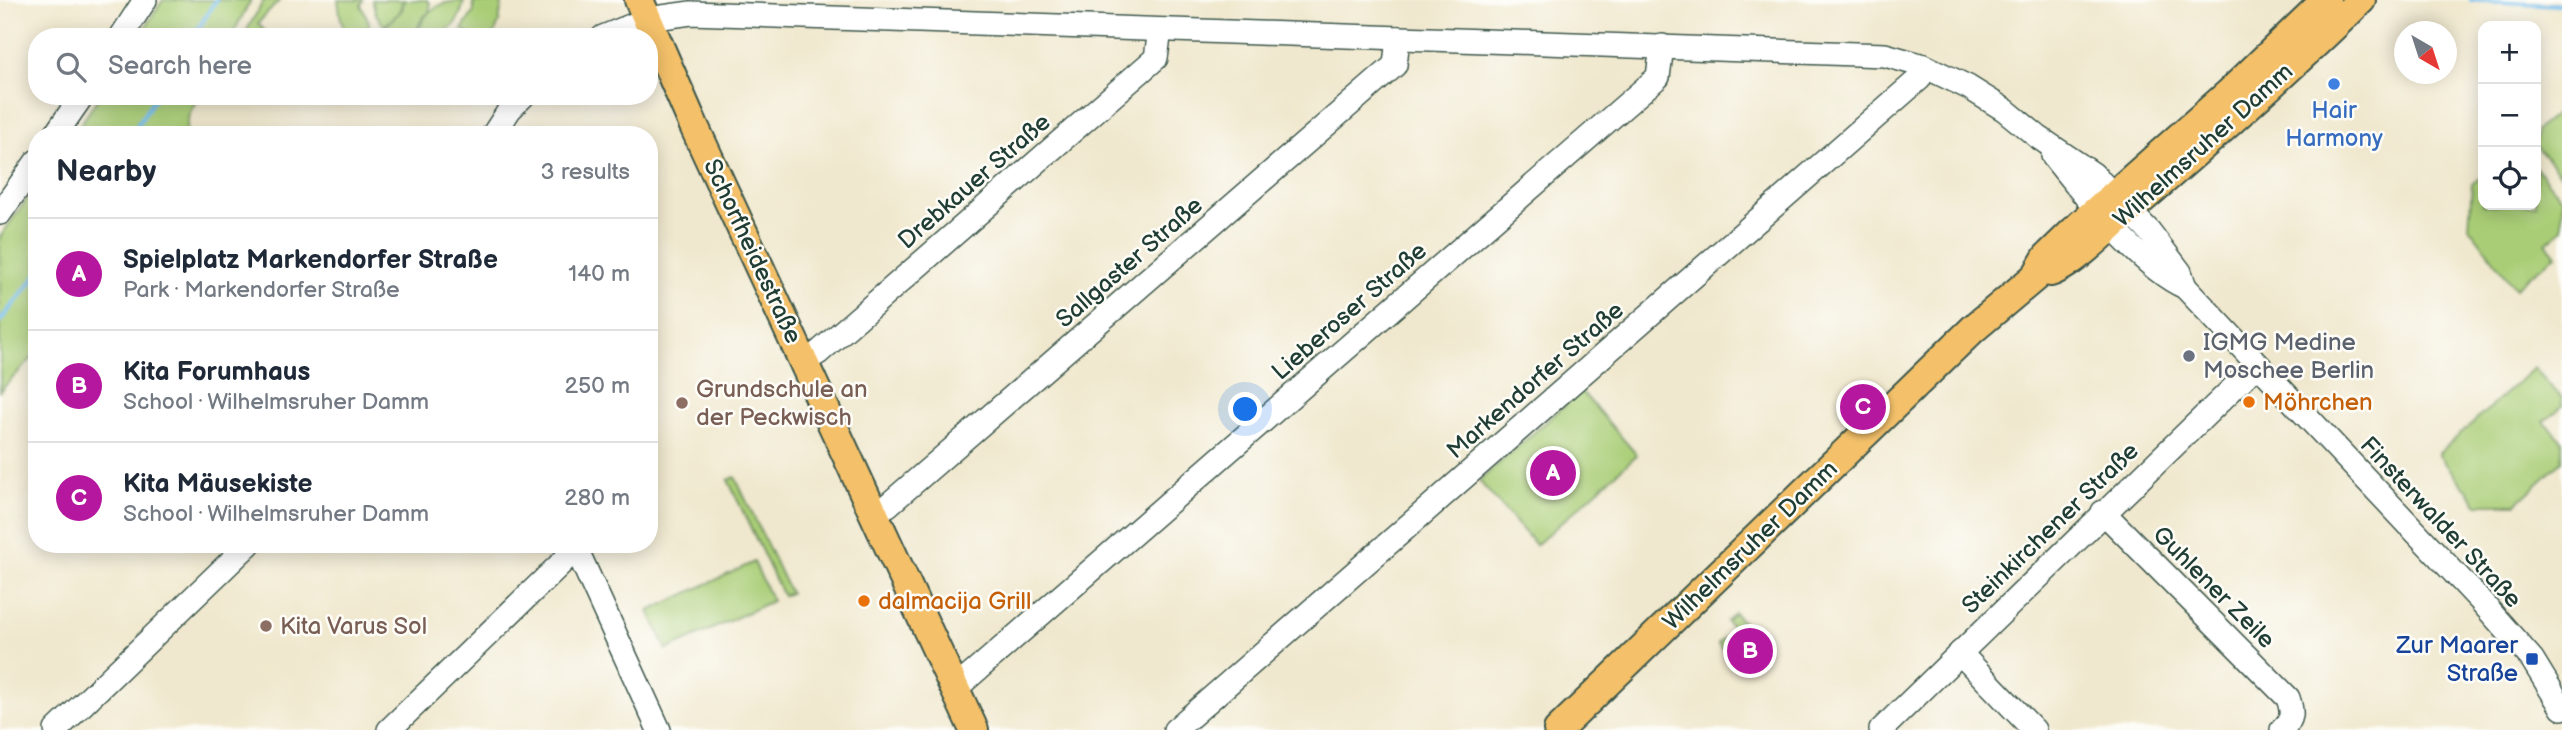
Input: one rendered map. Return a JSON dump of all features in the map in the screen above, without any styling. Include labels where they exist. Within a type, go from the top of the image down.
[{"type":"main road","name":"Wilhelmsruher Damm","points":[[1558,730],[1973,329],[2036,276],[2057,270],[2228,94],[2326,0]]},
{"type":"main road","name":"Wilhelmsruher Damm","points":[[2113,210],[2217,136],[2361,0]]},
{"type":"main road","name":"Schorfheidestraße","points":[[643,10],[651,28]]},
{"type":"main road","name":"Schorfheidestraße","points":[[658,44],[974,730]]},
{"type":"street","points":[[127,28],[145,0]]},
{"type":"street","name":"Finsterwalder Straße","points":[[616,28],[643,10],[1873,54],[1924,66],[1947,75],[2005,110],[2038,137],[2093,174],[2131,246],[2171,281],[2185,287],[2256,366],[2384,498],[2514,639],[2539,670],[2562,708]]},
{"type":"street","name":"Drebkauer Straße","points":[[805,361],[818,353],[1156,58],[1160,30]]},
{"type":"street","name":"Sallgaster Straße","points":[[874,513],[888,505],[1395,65],[1398,38]]},
{"type":"street","name":"Lieberoser Straße","points":[[955,689],[1658,77],[1662,46]]},
{"type":"street","name":"Markendorfer Straße","points":[[1175,730],[1919,79],[1924,66]]},
{"type":"street","points":[[61,126],[76,105]]},
{"type":"street","points":[[499,126],[514,105]]},
{"type":"street","points":[[0,214],[28,174]]},
{"type":"street","name":"Steinkirchener Straße","points":[[1881,730],[2256,366]]},
{"type":"street","name":"Guhlener Zeile","points":[[2103,512],[2288,698],[2293,712],[2291,721],[2282,730]]},
{"type":"street","points":[[56,730],[240,553]]},
{"type":"street","points":[[389,730],[569,553]]},
{"type":"street","points":[[578,553],[659,730]]},
{"type":"street","points":[[1960,653],[2034,730]]},
{"type":"green space","points":[[163,0],[251,0],[236,28],[145,28]]},
{"type":"green space","points":[[264,0],[280,0],[258,23],[262,28],[248,28]]},
{"type":"green space","points":[[338,0],[363,0],[361,5],[368,25],[372,28],[344,28]]},
{"type":"green space","points":[[372,0],[403,0],[399,13],[384,26],[376,14]]},
{"type":"green space","points":[[404,0],[427,0],[430,4],[429,12],[418,28],[385,27],[402,10]]},
{"type":"green space","points":[[464,1],[451,28],[420,28],[427,14],[439,5]]},
{"type":"green space","points":[[473,2],[502,3],[497,28],[463,28],[474,11]]},
{"type":"green space","points":[[94,105],[194,105],[187,126],[79,126]]},
{"type":"green space","points":[[2557,113],[2562,118],[2561,175],[2541,152],[2541,126]]},
{"type":"green space","points":[[2541,174],[2562,199],[2562,229],[2546,243],[2556,255],[2515,288],[2469,227],[2472,184],[2478,179],[2478,210],[2541,210]]},
{"type":"green space","points":[[28,198],[28,362],[0,391],[0,237]]},
{"type":"green space","points":[[2534,368],[2562,398],[2562,406],[2544,422],[2562,440],[2562,461],[2516,504],[2478,504],[2438,454]]},
{"type":"green space","points":[[1581,391],[1637,455],[1536,545],[1479,481]]},
{"type":"green space","points":[[735,477],[790,593],[783,596],[728,480]]},
{"type":"green space","points":[[754,562],[772,601],[667,650],[649,611]]},
{"type":"green space","points":[[1734,613],[1752,631],[1726,654],[1718,643],[1734,630],[1726,621]]},
{"type":"waterway","points":[[199,28],[216,0]]},
{"type":"waterway","points":[[2471,0],[2562,5]]},
{"type":"waterway","points":[[137,126],[150,105]]},
{"type":"waterway","points":[[0,321],[28,286]]},
{"type":"place","name":"Hair Harmony","points":[[2334,84]]},
{"type":"place","name":"IGMG Medine Moschee Berlin","points":[[2189,356]]},
{"type":"place","name":"Möhrchen","points":[[2249,402]]},
{"type":"place","name":"Grundschule an der Peckwisch","points":[[682,403]]},
{"type":"place","name":"Kita Mäusekiste","points":[[1863,407]]},
{"type":"place","name":"Spielplatz Markendorfer Straße","points":[[1553,473]]},
{"type":"place","name":"dalmacija Grill","points":[[864,601]]},
{"type":"place","name":"Kita Varus Sol","points":[[266,626]]},
{"type":"place","name":"Kita Forumhaus","points":[[1750,651]]},
{"type":"place","name":"Zur Maarer Straße","points":[[2532,659]]}]
